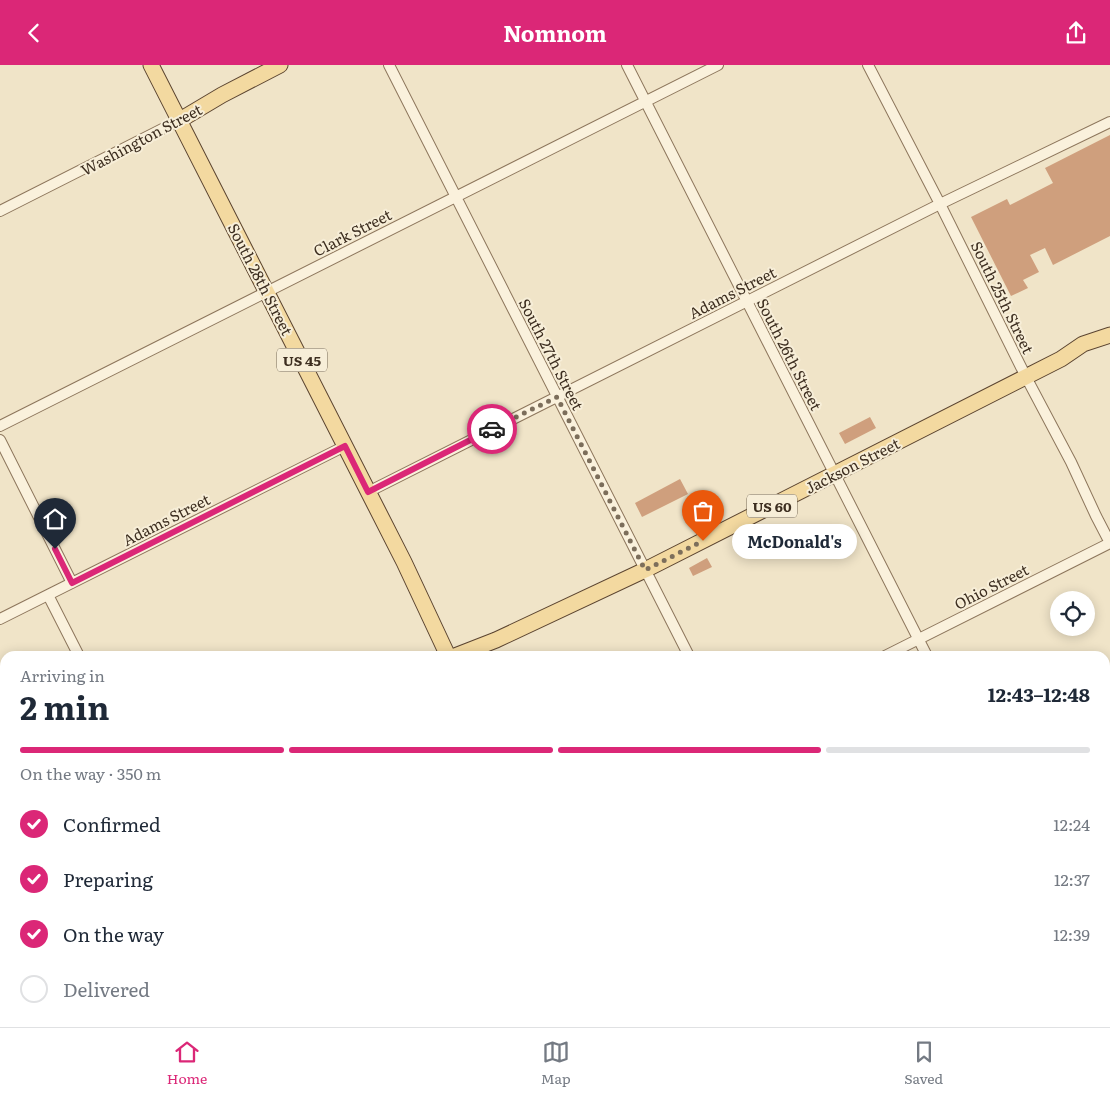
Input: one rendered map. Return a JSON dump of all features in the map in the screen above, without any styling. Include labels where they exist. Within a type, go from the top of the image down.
[{"type":"main road","name":"South 28th Street","points":[[152,65],[404,562],[446,651]]},
{"type":"main road","name":"Washington Street","points":[[180,120],[222,95],[280,65]]},
{"type":"main road","name":"US 60","points":[[1083,344],[1110,335]]},
{"type":"main road","name":"Jackson Street","points":[[468,651],[496,640],[645,570],[1061,359],[1083,344]]},
{"type":"street","name":"South 27th Street","points":[[389,65],[686,651]]},
{"type":"street","name":"South 26th Street","points":[[627,65],[924,651]]},
{"type":"street","name":"Clark Street","points":[[0,426],[718,65]]},
{"type":"street","name":"South 25th Street","points":[[868,65],[1071,462],[1110,543]]},
{"type":"street","name":"Washington Street","points":[[0,211],[180,120]]},
{"type":"street","name":"Adams Street","points":[[368,492],[940,205],[1110,122]]},
{"type":"street","name":"Jackson Street","points":[[1083,344],[1110,331]]},
{"type":"street","points":[[0,440],[72,583]]},
{"type":"street","name":"Adams Street","points":[[0,619],[345,446]]},
{"type":"street","name":"Ohio Street","points":[[896,651],[1110,543]]},
{"type":"street","points":[[48,595],[76,651]]},
{"type":"building","points":[[1110,135],[1110,236],[1053,265],[1045,248],[1030,255],[1039,272],[1023,280],[1028,288],[1011,296],[971,217],[1007,199],[1010,205],[1053,183],[1045,168]]},
{"type":"building","points":[[870,417],[876,428],[845,444],[839,433]]},
{"type":"building","points":[[680,479],[688,494],[642,517],[635,503]]},
{"type":"building","points":[[707,558],[712,567],[693,576],[689,568]]},
{"type":"way so far","points":[[492,429],[557,397],[645,570],[703,541]]},
{"type":"place","name":"McDonald's","points":[[703,541]]},
{"type":"route","points":[[55,549],[72,583],[345,446],[368,492],[492,429]]}]
